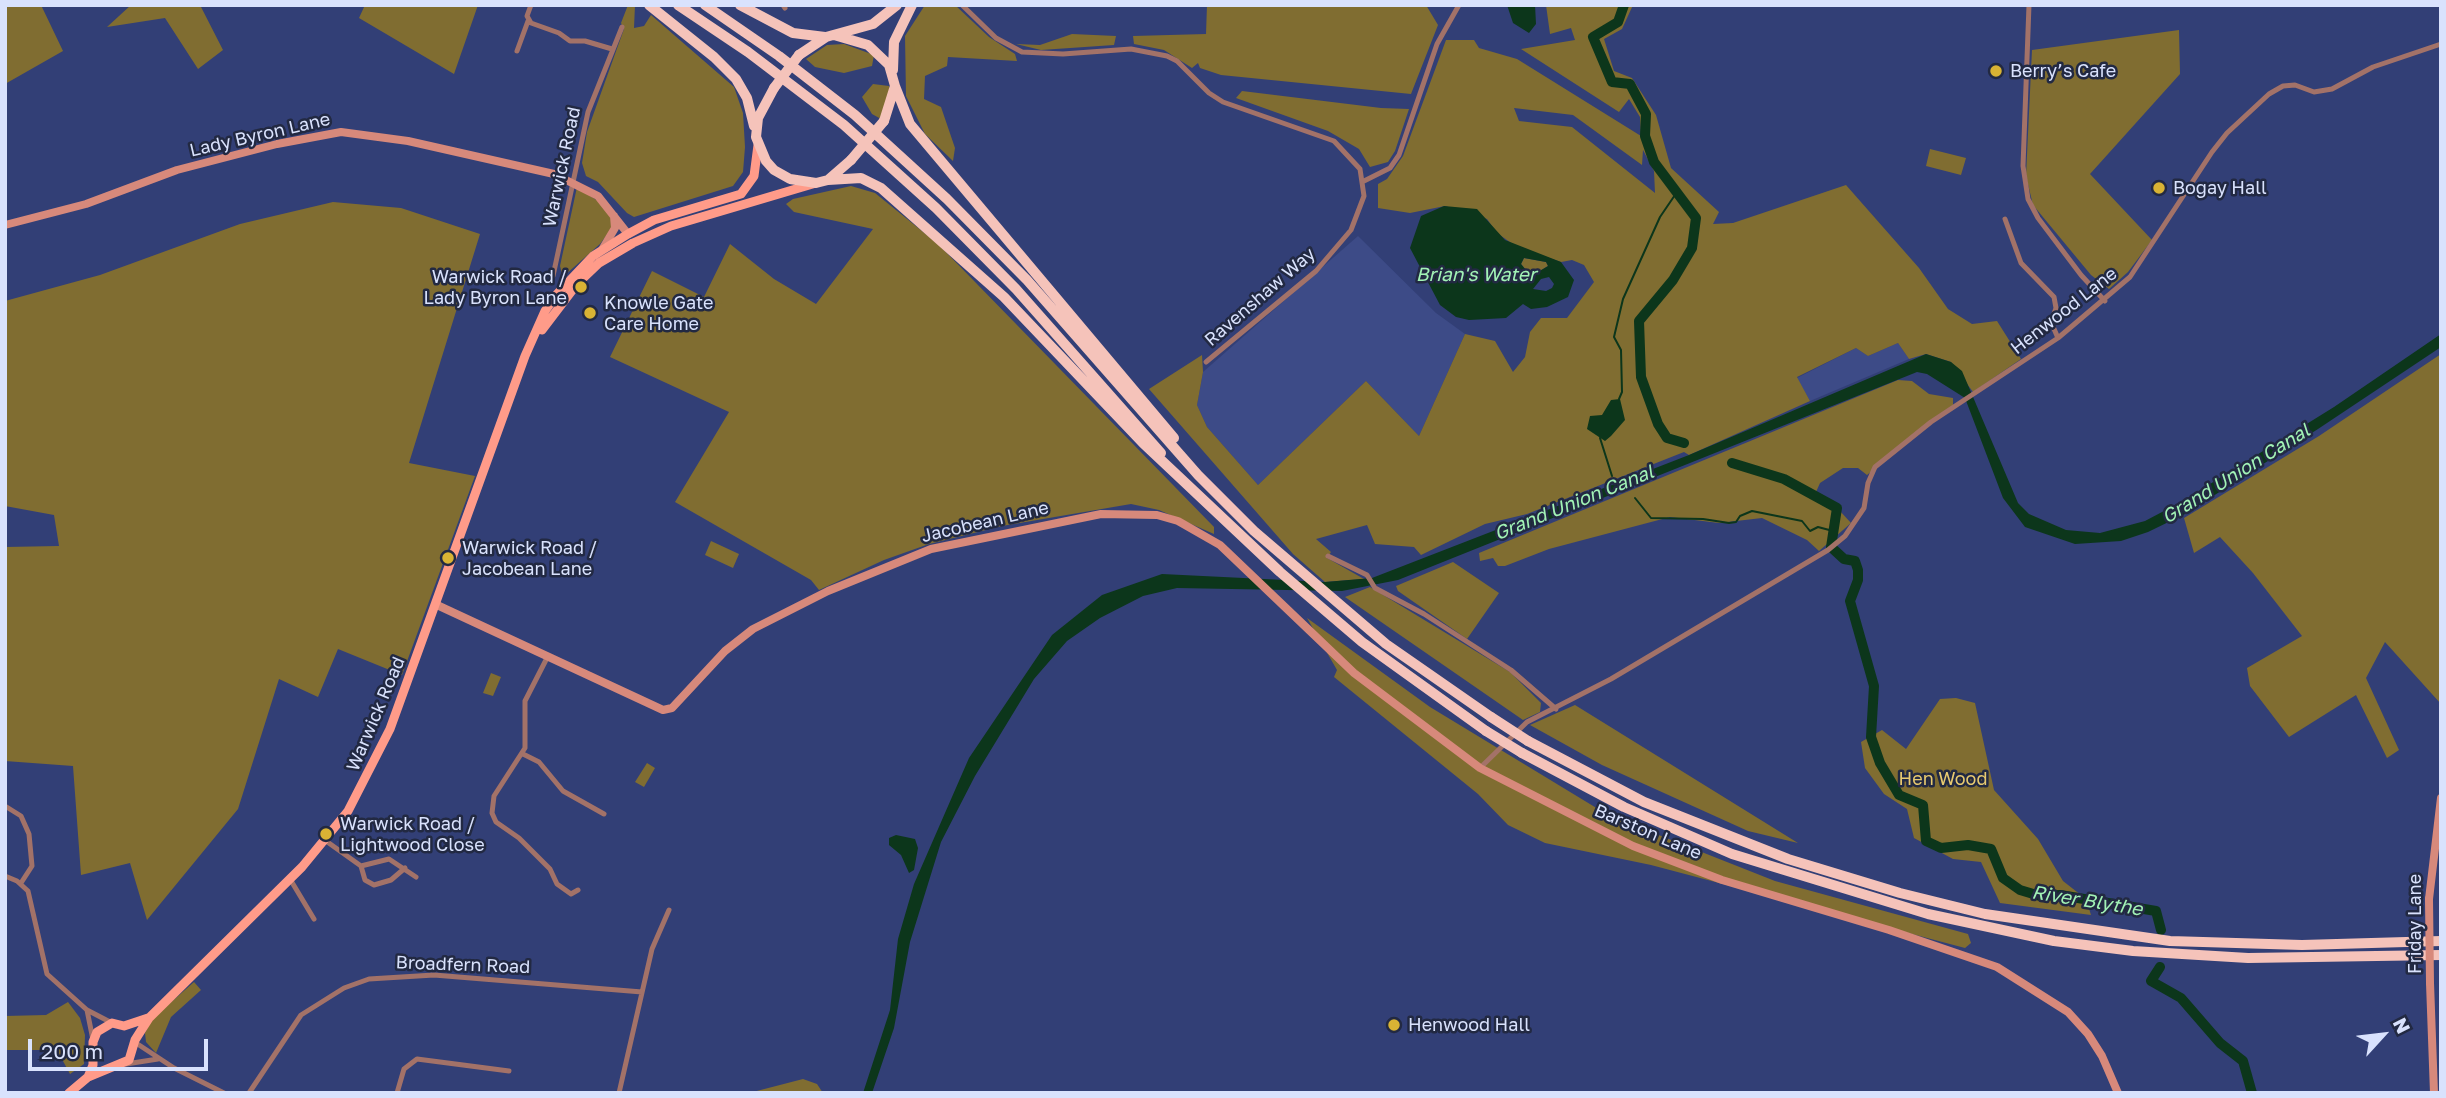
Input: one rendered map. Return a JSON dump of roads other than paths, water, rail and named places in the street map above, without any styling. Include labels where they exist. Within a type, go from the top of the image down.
[{"type":"highway","points":[[649,5],[737,79],[747,99],[757,141],[774,170],[790,179],[816,183],[856,177],[871,182],[1004,297],[1143,443],[1321,608],[1405,675],[1522,753],[1625,807],[1732,854],[1780,872],[1941,917],[2054,941],[2133,951],[2248,958],[2441,955]]},
{"type":"highway","points":[[678,5],[748,52],[844,125],[936,208],[1016,289],[1188,483],[1239,534]]},
{"type":"highway","points":[[705,5],[779,56],[855,115],[947,199],[1027,280],[1198,475],[1293,566],[1336,604],[1416,666],[1528,741],[1644,802],[1788,859],[1900,893],[1985,914],[2170,941],[2302,945],[2441,941]]},
{"type":"highway","points":[[740,5],[793,33],[830,36],[868,45],[886,60],[893,75]]},
{"type":"highway","points":[[757,141],[758,118],[774,88],[800,55],[830,36],[873,24],[897,5]]},
{"type":"highway","points":[[912,5],[894,42],[893,75],[904,114],[928,148],[1235,512]]},
{"type":"highway","points":[[828,180],[851,160],[884,121],[895,86]]},
{"type":"main road","points":[[525,356],[545,312],[557,294],[600,251],[643,226],[741,194],[754,176],[757,141]]},
{"type":"main road","points":[[525,356],[552,314],[599,263],[651,235],[696,218],[816,183]]},
{"type":"main road","points":[[628,234],[637,236],[680,219],[696,218]]},
{"type":"main road","name":"Warwick Road","points":[[120,1065],[129,1060],[135,1042],[149,1018],[326,841],[362,788],[390,729],[437,605],[525,356]]},
{"type":"main road","name":"Warwick Road","points":[[124,1026],[149,1018]]},
{"type":"main road","points":[[88,1077],[94,1051],[93,1040],[97,1032],[112,1023],[124,1026],[135,1042]]},
{"type":"main road","points":[[94,1051],[99,1059],[109,1066]]},
{"type":"main road","points":[[69,1093],[88,1077],[109,1066],[120,1065]]},
{"type":"street","points":[[517,51],[531,5]]},
{"type":"street","points":[[962,5],[996,38],[1022,52],[1063,54],[1131,49],[1167,56],[1177,61],[1209,93],[1223,102],[1334,141],[1354,161],[1364,181],[1390,168],[1399,155],[1437,44],[1459,5]]},
{"type":"street","points":[[2029,5],[2023,166],[2028,199],[2038,218],[2081,275],[2105,301]]},
{"type":"street","points":[[528,21],[559,33],[570,41],[585,41],[612,49]]},
{"type":"street","name":"Warwick Road","points":[[554,276],[588,112],[622,27]]},
{"type":"street","name":"Henwood Lane","points":[[1556,709],[1831,547],[1853,527],[1864,508],[1868,483],[1875,467],[1931,422],[2059,338],[2130,277],[2212,152],[2227,133],[2269,94],[2283,86],[2295,85],[2314,92],[2332,89],[2373,67],[2441,44]]},
{"type":"street","name":"Lady Byron Lane","points":[[5,225],[86,204],[177,170],[277,144],[341,132],[418,143],[554,174],[573,181],[597,196],[628,234]]},
{"type":"street","name":"Ravenshaw Way","points":[[1206,362],[1316,271],[1343,239],[1360,211],[1364,181]]},
{"type":"street","points":[[613,213],[625,223],[643,226]]},
{"type":"street","points":[[600,251],[615,228],[613,213]]},
{"type":"street","points":[[2005,219],[2021,263],[2054,297],[2056,308],[2050,322],[2059,338]]},
{"type":"street","name":"Jacobean Lane","points":[[437,605],[663,710],[672,708],[725,651],[753,629],[840,586],[931,549],[1101,514],[1157,515],[1178,521],[1220,545],[1354,673],[1480,768]]},
{"type":"street","points":[[1328,556],[1367,575],[1375,588],[1424,614],[1511,670],[1556,709],[1527,722],[1480,768]]},
{"type":"street","points":[[548,656],[525,701],[523,754],[494,796],[492,813],[496,822],[519,838],[550,869],[557,884],[571,894]]},
{"type":"street","points":[[523,754],[539,762],[563,791],[604,814]]},
{"type":"street","name":"Barston Lane","points":[[1480,768],[1633,846],[1722,880],[1889,930],[1997,967],[2068,1012],[2088,1034],[2102,1056],[2118,1093]]},
{"type":"street","name":"Friday Lane","points":[[2434,1093],[2429,899],[2432,852],[2441,798]]},
{"type":"street","points":[[5,806],[21,816],[29,834],[32,866],[21,883]]},
{"type":"street","points":[[326,841],[361,866],[365,880],[374,885],[391,880],[404,868]]},
{"type":"street","points":[[361,866],[389,859],[416,877]]},
{"type":"street","points":[[5,876],[21,883],[32,900],[47,974],[87,1010],[112,1023]]},
{"type":"street","points":[[290,879],[314,919]]},
{"type":"street","points":[[568,903],[571,894],[578,890]]},
{"type":"street","points":[[619,1093],[652,949],[669,910]]},
{"type":"street","name":"Broadfern Road","points":[[249,1093],[301,1015],[344,988],[369,979],[434,975],[642,992]]},
{"type":"street","points":[[87,1010],[93,1040]]},
{"type":"street","points":[[135,1042],[223,1093]]},
{"type":"street","points":[[120,1065],[161,1059]]},
{"type":"street","points":[[397,1093],[404,1069],[417,1059],[509,1072]]},
{"type":"water","points":[[1507,5],[1535,5],[1536,24],[1529,33],[1513,23]]},
{"type":"water","name":"Brian's Water","points":[[1444,206],[1477,209],[1505,240],[1561,262],[1574,280],[1568,297],[1547,307],[1531,309],[1523,304],[1506,318],[1469,320],[1456,317],[1440,305],[1410,248],[1421,216]],"holes":[[[1524,258],[1546,262],[1548,266],[1538,272],[1526,270],[1521,264]],[[1549,277],[1554,284],[1552,288],[1546,291],[1533,289],[1541,279]]]},
{"type":"water","name":"Grand Union Canal","points":[[2441,334],[2441,347],[2318,429],[2185,514],[2148,532],[2121,541],[2075,544],[2025,527],[2003,498],[1965,398],[1927,374],[1917,372],[1398,580],[1342,591],[1177,588],[1143,596],[1100,618],[1067,641],[1034,679],[975,776],[941,842],[910,942],[894,1028],[872,1093],[863,1093],[890,1010],[898,939],[914,884],[969,758],[1052,635],[1102,595],[1162,574],[1325,582],[1372,578],[1689,455],[1926,354],[1951,362],[1962,371],[2018,503],[2029,514],[2066,530],[2100,533],[2145,521],[2181,502],[2334,407]]},
{"type":"water","points":[[1620,399],[1625,420],[1611,436],[1605,441],[1587,429],[1590,416],[1602,415],[1611,400]]},
{"type":"water","points":[[896,835],[915,839],[918,848],[914,870],[909,873],[901,855],[889,845],[889,838]]},
{"type":"waterway","name":"River Blythe","points":[[1624,5],[1618,22],[1593,37],[1612,82],[1630,84],[1646,114],[1645,136],[1654,162],[1696,218],[1692,248],[1673,280],[1639,321],[1641,377],[1658,424],[1667,438],[1684,443]]},
{"type":"waterway","points":[[1619,399],[1622,392],[1621,350],[1614,337],[1623,299],[1660,217],[1677,192]]},
{"type":"waterway","name":"Grand Union Canal","points":[[1600,438],[1612,476]]},
{"type":"waterway","name":"River Blythe","points":[[1732,463],[1784,479],[1837,508],[1831,547],[1844,559],[1855,561],[1858,570],[1858,580],[1850,601],[1874,686],[1871,737],[1880,763],[1899,795],[1923,805],[1926,841],[1941,848],[1968,845],[1991,849],[2003,878],[2020,890],[2040,896],[2060,895],[2156,911],[2161,930]]},
{"type":"waterway","name":"Grand Union Canal","points":[[1635,498],[1651,518],[1703,519],[1729,523],[1736,522],[1740,516],[1752,511],[1802,521],[1810,531],[1818,527],[1833,531]]},
{"type":"waterway","name":"River Blythe","points":[[2160,967],[2151,981],[2181,998],[2220,1043],[2243,1061],[2252,1093]]},
{"type":"place","name":"Berry’s Cafe","points":[[1996,71]]},
{"type":"place","name":"Bogay Hall","points":[[2159,188]]},
{"type":"place","name":"Warwick Road / Lady Byron Lane","points":[[581,287]]},
{"type":"place","name":"Knowle Gate Care Home","points":[[590,313]]},
{"type":"place","name":"Warwick Road / Jacobean Lane","points":[[448,558]]},
{"type":"place","name":"Warwick Road / Lightwood Close","points":[[326,834]]},
{"type":"place","name":"Henwood Hall","points":[[1394,1025]]},
{"type":"park label","name":"Hen Wood","points":[[1943,779]]}]
